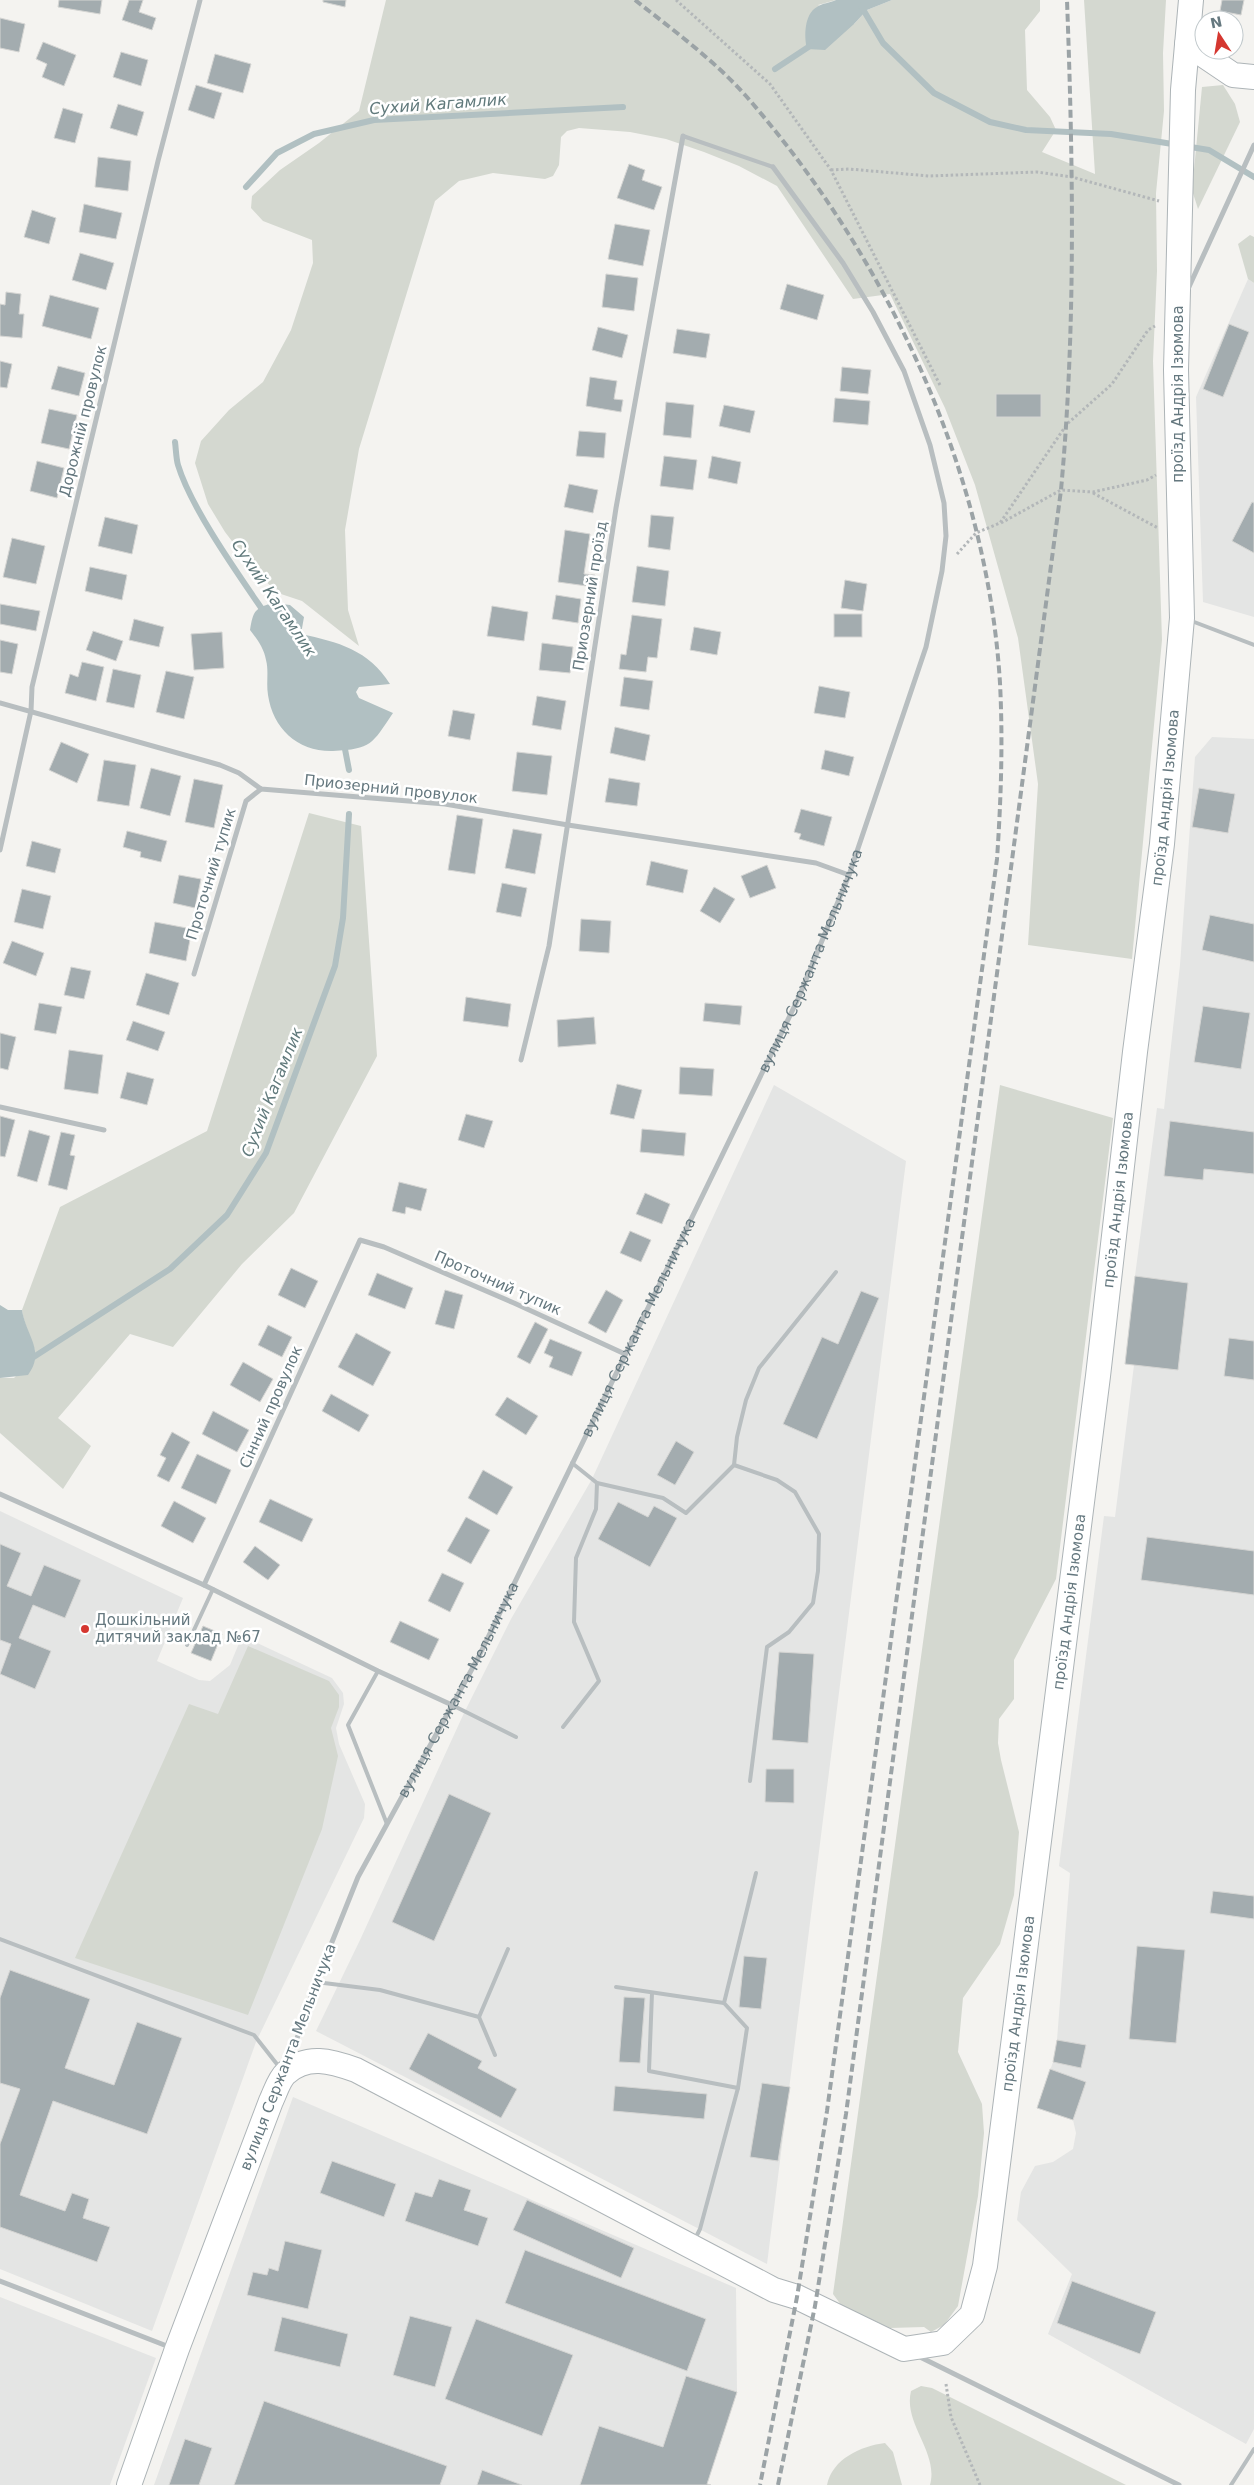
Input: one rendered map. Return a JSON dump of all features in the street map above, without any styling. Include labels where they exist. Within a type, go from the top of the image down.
[{"type":"street","name":"Дорожній провулок","points":[[0,850],[31,711],[34,678],[158,161],[200,0]]},
{"type":"street","name":"проїзд Андрія Ізюмова","points":[[904,2348],[943,2343],[972,2315],[985,2266],[1098,1376],[1135,1052],[1162,844],[1182,618],[1176,370],[1183,90],[1190,0]]},
{"type":"street","points":[[1187,44],[1233,75],[1254,77]]},
{"type":"street","name":"Приозерний проїзд","points":[[521,1060],[549,946],[616,508],[683,136]]},
{"type":"street","points":[[1178,310],[1254,145]]},
{"type":"street","name":"вулиця Сержанта Мельничука","points":[[129,2485],[176,2349],[270,2101],[285,2074],[316,1982],[358,1877],[478,1658],[798,999],[849,875],[926,647],[942,571],[946,536],[944,503],[930,445],[904,371],[873,312],[843,263],[773,167]]},
{"type":"street","points":[[0,703],[220,765],[239,773],[261,789]]},
{"type":"street","name":"Приозерний провулок","points":[[261,789],[445,804],[816,863],[849,875]]},
{"type":"street","name":"Проточний тупик","points":[[194,974],[246,801],[261,789]]},
{"type":"street","points":[[0,1107],[104,1130]]},
{"type":"street","name":"Проточний тупик","points":[[360,1240],[384,1247],[625,1354]]},
{"type":"street","name":"Сінний провулок","points":[[204,1584],[360,1240]]},
{"type":"street","points":[[0,1494],[204,1584],[378,1671],[452,1705]]},
{"type":"street","points":[[285,2074],[306,2061],[329,2061],[356,2070],[774,2290],[797,2297],[904,2348],[1179,2485]]},
{"type":"street","points":[[0,2282],[176,2349]]},
{"type":"lane","points":[[683,136],[773,167]]},
{"type":"lane","points":[[1182,618],[1254,645]]},
{"type":"lane","points":[[572,1463],[597,1483],[663,1498],[686,1513],[734,1465],[737,1437],[746,1400],[759,1368],[836,1272]]},
{"type":"lane","points":[[734,1465],[777,1480],[795,1492],[819,1534],[818,1571],[813,1602],[789,1632],[767,1647],[750,1781]]},
{"type":"lane","points":[[563,1727],[599,1680],[574,1622],[576,1558],[596,1509],[597,1483]]},
{"type":"lane","points":[[187,1645],[213,1589]]},
{"type":"lane","points":[[378,1671],[348,1725],[387,1825]]},
{"type":"lane","points":[[452,1705],[516,1737]]},
{"type":"lane","points":[[724,2003],[756,1873]]},
{"type":"lane","points":[[0,1939],[254,2035],[285,2074]]},
{"type":"lane","points":[[495,2056],[479,2017],[508,1950]]},
{"type":"lane","points":[[316,1982],[380,1990],[479,2017]]},
{"type":"lane","points":[[616,1987],[724,2003],[747,2028],[738,2088],[700,2229],[691,2246]]},
{"type":"lane","points":[[652,1993],[648,2071],[738,2088]]},
{"type":"lane","points":[[1231,2485],[1254,2449]]},
{"type":"path","points":[[676,0],[770,84],[831,170],[940,387]]},
{"type":"path","points":[[831,170],[849,169],[928,176],[1037,172],[1072,177],[1179,200]]},
{"type":"path","points":[[1000,523],[1067,424],[1112,384],[1148,330],[1178,310]]},
{"type":"path","points":[[942,571],[976,533],[1000,523],[1061,490],[1092,492],[1147,480],[1178,460]]},
{"type":"path","points":[[1092,492],[1153,524],[1179,546]]},
{"type":"path","points":[[944,2369],[951,2416],[980,2485]]},
{"type":"shaded area","points":[[386,0],[836,0],[818,5],[854,24],[867,10],[892,0],[1040,0],[1040,11],[1025,30],[1027,90],[1050,117],[1056,130],[1042,152],[1095,174],[1084,0],[1166,0],[1163,53],[1164,111],[1156,193],[1157,271],[1153,361],[1162,640],[1132,959],[1028,945],[1038,784],[1018,638],[975,485],[945,408],[890,294],[853,299],[777,186],[739,166],[666,139],[630,132],[579,128],[567,131],[561,137],[559,165],[553,176],[545,179],[493,173],[459,181],[435,201],[359,449],[345,530],[348,610],[359,646],[302,601],[278,593],[254,570],[225,532],[208,504],[195,463],[201,441],[229,410],[263,382],[291,330],[313,263],[312,240],[263,221],[251,208],[252,196],[280,170],[319,143],[359,111]]},
{"type":"shaded area","points":[[836,0],[892,0],[867,10],[825,50],[807,49],[805,32],[807,20],[813,10]]},
{"type":"shaded area","points":[[1223,85],[1235,104],[1240,122],[1198,209],[1192,190],[1202,87]]},
{"type":"shaded area","points":[[1250,235],[1254,237],[1254,283],[1248,279],[1238,244]]},
{"type":"shaded area","points":[[1248,279],[1254,283],[1254,617],[1203,602],[1196,397]]},
{"type":"shaded area","points":[[273,603],[290,605],[304,617],[301,634],[328,640],[352,649],[382,672],[390,684],[359,687],[356,692],[359,698],[393,713],[370,743],[356,749],[320,750],[298,743],[289,736],[275,718],[268,695],[267,668],[264,652],[250,630],[252,619],[258,609]]},
{"type":"shaded area","points":[[1212,737],[1254,739],[1254,2429],[1246,2444],[1048,2334],[1072,2274],[1017,2220],[1021,2192],[1035,2166],[1053,2162],[1073,2149],[1076,2133],[1073,2120],[1037,2108],[1053,2062],[1057,2040],[1070,1873],[1059,1866],[1104,1516],[1115,1517],[1134,1365],[1135,1276],[1157,1108],[1164,1109],[1180,965],[1195,757]]},
{"type":"shaded area","points":[[309,813],[361,826],[377,1056],[294,1213],[242,1264],[173,1347],[130,1334],[58,1418],[91,1446],[63,1489],[0,1433],[0,1378],[14,1378],[36,1356],[22,1310],[60,1207],[207,1131]]},
{"type":"shaded area","points":[[774,1085],[906,1161],[767,2264],[316,2031],[464,1713],[511,1619],[592,1479]]},
{"type":"shaded area","points":[[1000,1085],[1113,1118],[1056,1579],[1014,1660],[1014,1699],[999,1719],[998,1743],[1001,1760],[1019,1832],[1014,1895],[1000,1944],[963,1998],[958,2052],[982,2104],[984,2133],[978,2196],[958,2306],[944,2325],[931,2332],[924,2327],[890,2328],[841,2305],[833,2294]]},
{"type":"shaded area","points":[[0,1305],[8,1310],[22,1310],[35,1351],[33,1366],[28,1375],[0,1378]]},
{"type":"shaded area","points":[[0,1511],[183,1598],[157,1661],[199,1680],[210,1681],[230,1665],[242,1636],[332,1678],[343,1693],[344,1704],[336,1728],[339,1744],[365,1804],[364,1818],[256,2042],[152,2331],[0,2269]]},
{"type":"shaded area","points":[[248,1646],[329,1681],[339,1695],[339,1707],[331,1728],[338,1756],[322,1829],[248,2015],[75,1958],[189,1704],[218,1714]]},
{"type":"shaded area","points":[[293,2097],[736,2288],[737,2392],[707,2484],[711,2485],[154,2485]]},
{"type":"shaded area","points":[[0,2297],[156,2358],[110,2485],[0,2485]]},
{"type":"shaded area","points":[[921,2386],[932,2388],[1126,2485],[930,2485],[930,2461],[916,2427],[910,2403],[911,2391]]},
{"type":"shaded area","points":[[885,2443],[893,2452],[902,2485],[827,2485],[835,2468],[849,2455],[867,2447]]},
{"type":"building","points":[[59,0],[102,0],[100,14],[58,7]]},
{"type":"building","points":[[129,0],[143,0],[139,12],[156,18],[152,30],[122,20]]},
{"type":"building","points":[[323,0],[346,0],[345,7],[323,2]]},
{"type":"building","points":[[1222,0],[1244,0],[1242,10],[1220,10]]},
{"type":"building","points":[[0,18],[25,24],[19,52],[0,48]]},
{"type":"building","points":[[43,42],[76,55],[64,86],[42,77],[47,64],[36,59]]},
{"type":"building","points":[[121,52],[148,60],[141,86],[113,77]]},
{"type":"building","points":[[215,54],[251,64],[243,93],[207,83]]},
{"type":"building","points":[[196,85],[222,93],[214,119],[188,110]]},
{"type":"building","points":[[118,104],[144,112],[137,136],[110,128]]},
{"type":"building","points":[[63,108],[83,114],[75,143],[54,138]]},
{"type":"building","points":[[98,157],[131,161],[128,191],[95,187]]},
{"type":"building","points":[[629,164],[645,170],[642,180],[662,187],[654,210],[617,198]]},
{"type":"building","points":[[84,204],[122,213],[116,239],[79,232]]},
{"type":"building","points":[[32,210],[56,218],[49,244],[24,237]]},
{"type":"building","points":[[615,224],[650,230],[643,266],[608,259]]},
{"type":"building","points":[[80,253],[114,263],[106,290],[72,280]]},
{"type":"building","points":[[606,274],[638,278],[634,311],[602,307]]},
{"type":"building","points":[[787,284],[824,295],[817,320],[780,309]]},
{"type":"building","points":[[6,292],[21,294],[19,314],[24,314],[22,338],[0,336],[0,304],[5,305]]},
{"type":"building","points":[[50,295],[99,308],[91,339],[42,326]]},
{"type":"building","points":[[1229,324],[1249,332],[1223,397],[1203,389]]},
{"type":"building","points":[[598,327],[628,335],[622,358],[592,350]]},
{"type":"building","points":[[677,329],[710,334],[706,358],[673,353]]},
{"type":"building","points":[[0,361],[12,364],[7,388],[0,387]]},
{"type":"building","points":[[58,366],[85,373],[79,396],[51,389]]},
{"type":"building","points":[[842,367],[871,370],[868,394],[840,391]]},
{"type":"building","points":[[590,377],[617,381],[614,399],[623,400],[621,412],[586,406]]},
{"type":"building","points":[[996,394],[1041,394],[1041,417],[996,417]]},
{"type":"building","points":[[835,398],[870,401],[868,425],[833,422]]},
{"type":"building","points":[[666,402],[694,405],[691,438],[663,435]]},
{"type":"building","points":[[724,405],[755,411],[750,433],[719,426]]},
{"type":"building","points":[[49,409],[77,415],[69,449],[41,443]]},
{"type":"building","points":[[579,431],[606,433],[604,458],[576,456]]},
{"type":"building","points":[[664,456],[697,460],[693,490],[660,486]]},
{"type":"building","points":[[712,456],[741,462],[737,484],[708,478]]},
{"type":"building","points":[[37,461],[64,468],[57,498],[30,491]]},
{"type":"building","points":[[569,484],[598,490],[593,513],[564,507]]},
{"type":"building","points":[[1252,502],[1254,503],[1254,553],[1232,541]]},
{"type":"building","points":[[651,515],[674,517],[670,550],[648,547]]},
{"type":"building","points":[[105,517],[138,525],[132,554],[98,546]]},
{"type":"building","points":[[565,530],[590,534],[584,574],[595,575],[594,587],[558,582]]},
{"type":"building","points":[[12,538],[45,546],[36,584],[3,577]]},
{"type":"building","points":[[637,566],[669,571],[665,606],[632,602]]},
{"type":"building","points":[[90,567],[127,575],[122,600],[85,591]]},
{"type":"building","points":[[845,580],[867,584],[863,611],[841,608]]},
{"type":"building","points":[[556,595],[581,599],[578,623],[552,619]]},
{"type":"building","points":[[0,604],[40,611],[36,631],[0,624]]},
{"type":"building","points":[[492,606],[528,612],[524,641],[487,636]]},
{"type":"building","points":[[834,614],[862,614],[862,637],[834,637]]},
{"type":"building","points":[[632,615],[662,619],[657,658],[648,657],[646,672],[619,669],[621,654],[626,655]]},
{"type":"building","points":[[134,619],[164,627],[159,647],[129,640]]},
{"type":"building","points":[[694,627],[721,632],[717,655],[690,650]]},
{"type":"building","points":[[93,631],[123,641],[116,661],[86,650]]},
{"type":"building","points":[[222,632],[224,668],[194,670],[191,634]]},
{"type":"building","points":[[0,640],[18,644],[12,674],[0,672]]},
{"type":"building","points":[[542,643],[573,647],[570,673],[539,670]]},
{"type":"building","points":[[82,662],[104,667],[96,701],[65,693],[70,674],[78,677]]},
{"type":"building","points":[[113,669],[141,675],[134,708],[106,702]]},
{"type":"building","points":[[166,671],[194,677],[184,719],[156,712]]},
{"type":"building","points":[[624,677],[653,681],[649,710],[620,706]]},
{"type":"building","points":[[819,686],[850,692],[845,718],[814,713]]},
{"type":"building","points":[[537,696],[566,701],[561,730],[532,725]]},
{"type":"building","points":[[453,710],[475,714],[470,740],[448,736]]},
{"type":"building","points":[[615,727],[650,735],[645,761],[610,753]]},
{"type":"building","points":[[61,742],[89,754],[77,783],[49,770]]},
{"type":"building","points":[[825,750],[854,757],[849,776],[821,769]]},
{"type":"building","points":[[517,752],[552,756],[547,795],[512,791]]},
{"type":"building","points":[[104,760],[136,765],[129,806],[97,801]]},
{"type":"building","points":[[151,768],[181,776],[170,816],[140,808]]},
{"type":"building","points":[[609,778],[640,783],[637,806],[605,802]]},
{"type":"building","points":[[194,779],[223,785],[214,828],[185,822]]},
{"type":"building","points":[[1199,788],[1235,794],[1228,833],[1192,827]]},
{"type":"building","points":[[801,809],[832,817],[824,846],[799,839],[801,834],[794,832]]},
{"type":"building","points":[[457,815],[483,819],[475,874],[448,870]]},
{"type":"building","points":[[513,829],[542,834],[535,874],[505,868]]},
{"type":"building","points":[[127,831],[167,841],[161,862],[140,857],[141,852],[123,847]]},
{"type":"building","points":[[32,841],[61,849],[55,873],[26,866]]},
{"type":"building","points":[[651,861],[688,870],[683,893],[646,885]]},
{"type":"building","points":[[767,865],[776,888],[750,898],[741,876]]},
{"type":"building","points":[[179,875],[201,879],[195,908],[173,903]]},
{"type":"building","points":[[502,883],[527,888],[521,917],[496,912]]},
{"type":"building","points":[[714,887],[735,899],[720,923],[700,911]]},
{"type":"building","points":[[22,889],[51,896],[43,929],[14,922]]},
{"type":"building","points":[[1210,915],[1254,924],[1254,962],[1202,950]]},
{"type":"building","points":[[581,919],[611,921],[609,953],[579,951]]},
{"type":"building","points":[[155,922],[192,929],[186,961],[149,953]]},
{"type":"building","points":[[12,941],[44,953],[36,976],[3,963]]},
{"type":"building","points":[[71,967],[91,971],[84,999],[64,995]]},
{"type":"building","points":[[146,973],[179,983],[169,1015],[136,1005]]},
{"type":"building","points":[[466,997],[511,1004],[508,1027],[463,1021]]},
{"type":"building","points":[[39,1003],[62,1007],[56,1034],[34,1030]]},
{"type":"building","points":[[705,1003],[742,1006],[740,1025],[703,1021]]},
{"type":"building","points":[[1203,1006],[1250,1013],[1241,1069],[1194,1062]]},
{"type":"building","points":[[594,1017],[596,1044],[558,1047],[557,1020]]},
{"type":"building","points":[[133,1021],[165,1032],[158,1051],[126,1040]]},
{"type":"building","points":[[0,1033],[16,1037],[8,1070],[0,1068]]},
{"type":"building","points":[[69,1050],[103,1055],[98,1094],[64,1089]]},
{"type":"building","points":[[680,1067],[714,1069],[712,1096],[679,1094]]},
{"type":"building","points":[[127,1072],[154,1079],[147,1105],[120,1098]]},
{"type":"building","points":[[617,1084],[642,1090],[634,1119],[610,1114]]},
{"type":"building","points":[[466,1114],[493,1121],[484,1148],[458,1140]]},
{"type":"building","points":[[0,1116],[15,1120],[5,1157],[0,1156]]},
{"type":"building","points":[[1170,1121],[1254,1132],[1254,1174],[1204,1169],[1203,1180],[1164,1176]]},
{"type":"building","points":[[642,1129],[686,1133],[684,1156],[640,1152]]},
{"type":"building","points":[[29,1130],[50,1136],[37,1182],[17,1176]]},
{"type":"building","points":[[61,1132],[75,1135],[70,1155],[75,1156],[67,1190],[48,1185]]},
{"type":"building","points":[[399,1182],[427,1189],[421,1211],[406,1207],[405,1214],[392,1211]]},
{"type":"building","points":[[645,1193],[670,1204],[662,1224],[636,1214]]},
{"type":"building","points":[[630,1231],[651,1240],[641,1262],[620,1253]]},
{"type":"building","points":[[291,1268],[318,1281],[305,1308],[278,1295]]},
{"type":"building","points":[[377,1273],[413,1288],[405,1309],[368,1295]]},
{"type":"building","points":[[1135,1276],[1188,1283],[1178,1370],[1125,1364]]},
{"type":"building","points":[[445,1290],[463,1295],[454,1329],[435,1324]]},
{"type":"building","points":[[606,1290],[623,1300],[606,1333],[588,1323]]},
{"type":"building","points":[[861,1291],[879,1298],[817,1439],[783,1424],[822,1337],[838,1344]]},
{"type":"building","points":[[535,1322],[548,1329],[530,1364],[517,1357]]},
{"type":"building","points":[[268,1325],[292,1337],[282,1357],[258,1345]]},
{"type":"building","points":[[356,1333],[391,1352],[373,1386],[338,1367]]},
{"type":"building","points":[[1229,1338],[1254,1341],[1254,1380],[1224,1376]]},
{"type":"building","points":[[550,1339],[582,1352],[572,1376],[549,1367],[553,1357],[544,1353]]},
{"type":"building","points":[[243,1362],[273,1379],[260,1402],[230,1385]]},
{"type":"building","points":[[331,1394],[369,1415],[359,1432],[322,1411]]},
{"type":"building","points":[[507,1397],[538,1416],[526,1435],[495,1415]]},
{"type":"building","points":[[213,1411],[249,1430],[237,1452],[202,1434]]},
{"type":"building","points":[[172,1432],[190,1442],[169,1482],[157,1476],[166,1458],[160,1455]]},
{"type":"building","points":[[676,1441],[694,1452],[675,1485],[657,1475]]},
{"type":"building","points":[[197,1454],[231,1470],[216,1504],[181,1488]]},
{"type":"building","points":[[483,1470],[513,1487],[497,1515],[468,1498]]},
{"type":"building","points":[[270,1499],[313,1519],[302,1542],[259,1522]]},
{"type":"building","points":[[174,1501],[206,1518],[193,1543],[161,1526]]},
{"type":"building","points":[[618,1502],[648,1517],[654,1506],[677,1518],[650,1567],[598,1539]]},
{"type":"building","points":[[466,1517],[490,1530],[471,1564],[447,1551]]},
{"type":"building","points":[[1147,1537],[1254,1551],[1254,1595],[1141,1580]]},
{"type":"building","points":[[0,1544],[21,1553],[7,1586],[31,1596],[44,1565],[81,1580],[65,1618],[33,1605],[19,1638],[51,1651],[35,1689],[0,1674],[11,1644],[0,1640]]},
{"type":"building","points":[[255,1546],[280,1565],[268,1580],[243,1562]]},
{"type":"building","points":[[442,1573],[464,1583],[450,1612],[428,1601]]},
{"type":"building","points":[[400,1621],[439,1639],[429,1660],[390,1642]]},
{"type":"building","points":[[203,1626],[222,1634],[211,1661],[191,1653]]},
{"type":"building","points":[[779,1652],[814,1654],[808,1743],[772,1740]]},
{"type":"building","points":[[766,1769],[794,1769],[794,1803],[765,1802]]},
{"type":"building","points":[[449,1794],[491,1813],[434,1941],[392,1922]]},
{"type":"building","points":[[1213,1891],[1254,1896],[1254,1919],[1210,1913]]},
{"type":"building","points":[[1137,1946],[1185,1950],[1176,2043],[1129,2039]]},
{"type":"building","points":[[744,1956],[767,1958],[761,2009],[739,2007]]},
{"type":"building","points":[[10,1970],[90,1999],[65,2068],[114,2085],[137,2022],[182,2038],[147,2134],[53,2101],[20,2195],[65,2211],[72,2193],[89,2199],[83,2218],[110,2227],[97,2262],[0,2227],[0,2144],[20,2089],[0,2083],[0,1998]]},
{"type":"building","points":[[624,1997],[645,1998],[640,2063],[619,2062]]},
{"type":"building","points":[[428,2033],[482,2061],[478,2068],[517,2089],[501,2118],[409,2069]]},
{"type":"building","points":[[1057,2040],[1086,2045],[1081,2068],[1053,2062]]},
{"type":"building","points":[[1050,2069],[1086,2082],[1073,2120],[1037,2108]]},
{"type":"building","points":[[762,2083],[790,2087],[778,2161],[750,2157]]},
{"type":"building","points":[[615,2086],[707,2094],[704,2119],[613,2111]]},
{"type":"building","points":[[332,2161],[396,2184],[384,2217],[320,2193]]},
{"type":"building","points":[[439,2179],[471,2190],[464,2210],[488,2218],[478,2246],[405,2221],[415,2192],[432,2197]]},
{"type":"building","points":[[527,2200],[634,2248],[621,2278],[513,2230]]},
{"type":"building","points":[[285,2241],[322,2250],[308,2309],[247,2295],[253,2272],[267,2275],[269,2268],[278,2271]]},
{"type":"building","points":[[525,2250],[706,2319],[687,2371],[505,2303]]},
{"type":"building","points":[[1072,2281],[1156,2312],[1140,2354],[1057,2323]]},
{"type":"building","points":[[410,2316],[452,2327],[435,2387],[393,2375]]},
{"type":"building","points":[[282,2317],[348,2334],[340,2367],[274,2351]]},
{"type":"building","points":[[476,2319],[573,2355],[542,2436],[445,2399]]},
{"type":"building","points":[[686,2376],[737,2392],[707,2484],[711,2485],[580,2485],[599,2426],[663,2447]]},
{"type":"building","points":[[264,2401],[447,2466],[440,2485],[234,2485]]},
{"type":"building","points":[[185,2439],[212,2448],[199,2485],[169,2485]]},
{"type":"building","points":[[482,2470],[522,2485],[477,2485]]},
{"type":"waterway","points":[[861,6],[883,43],[934,93],[990,122],[1026,130],[1111,134],[1209,150],[1254,177]]},
{"type":"waterway","name":"Сухий Кагамлик","points":[[775,69],[813,44]]},
{"type":"waterway","name":"Сухий Кагамлик","points":[[246,187],[277,153],[314,134],[374,120],[623,107]]},
{"type":"waterway","name":"Сухий Кагамлик","points":[[175,442],[178,465],[193,501],[216,540],[264,612]]},
{"type":"waterway","name":"Сухий Кагамлик","points":[[344,744],[349,770]]},
{"type":"waterway","name":"Сухий Кагамлик","points":[[29,1360],[170,1269],[227,1215],[266,1153],[335,966],[343,918],[349,814]]},
{"type":"railway","points":[[635,0],[707,58],[746,96],[797,158],[843,225],[884,296],[921,369],[951,445],[975,524],[991,603],[1000,683],[1001,771],[997,859],[827,2111],[797,2297],[760,2485]]},
{"type":"railway","points":[[778,2485],[815,2306],[846,2114],[1061,490],[1069,368],[1072,245],[1071,122],[1067,0]]},
{"type":"place","name":"Дошкільний дитячий заклад №67","points":[[85,1629]]}]
